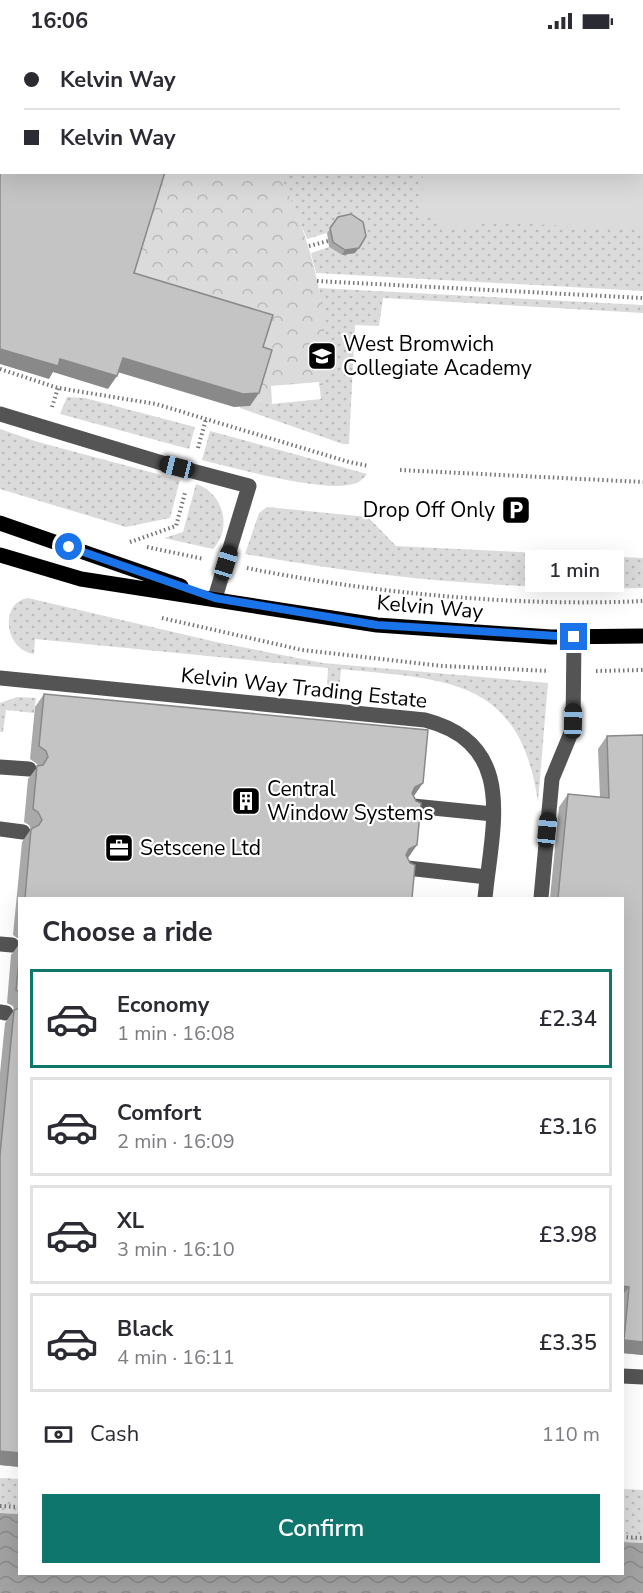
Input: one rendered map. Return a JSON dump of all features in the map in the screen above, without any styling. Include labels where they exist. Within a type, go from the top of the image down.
[{"type":"main road","name":"Kelvin Way","points":[[0,523],[215,598]]},
{"type":"main road","name":"Kelvin Way","points":[[0,555],[81,579],[215,598],[377,625],[574,637],[643,636]]},
{"type":"street","points":[[0,414],[162,463],[249,486],[215,598]]},
{"type":"street","points":[[541,897],[552,779],[573,728],[574,637]]},
{"type":"street","name":"Kelvin Way Trading Estate","points":[[0,678],[425,720],[446,725],[466,737],[482,754],[491,775],[495,796],[485,897]]},
{"type":"street","points":[[0,767],[29,769]]},
{"type":"street","points":[[413,806],[493,813]]},
{"type":"street","points":[[0,830],[23,832]]},
{"type":"street","points":[[407,868],[487,877]]},
{"type":"street","points":[[624,1376],[643,1377]]},
{"type":"path","points":[[309,246],[328,241]]},
{"type":"path","points":[[317,281],[643,298]]},
{"type":"path","points":[[0,369],[58,388],[156,404],[369,466]]},
{"type":"path","points":[[196,454],[206,419]]},
{"type":"path","points":[[400,470],[643,482]]},
{"type":"path","points":[[129,542],[176,526],[187,486]]},
{"type":"path","points":[[265,571],[362,587],[503,600],[643,601]]},
{"type":"path","points":[[0,1506],[18,1507]]},
{"type":"path","points":[[624,1537],[643,1538]]},
{"type":"green space","points":[[159,174],[279,174],[302,227],[318,283],[325,341],[321,399],[319,382],[271,386],[272,404],[258,400],[254,413],[240,408],[246,386],[91,276]]},
{"type":"green space","points":[[279,174],[643,174],[643,291],[316,273],[311,253],[329,247],[342,255],[334,222],[327,233],[307,239]]},
{"type":"green space","points":[[423,174],[643,174],[643,230],[476,221],[475,230],[439,227],[440,218],[421,217]]},
{"type":"green space","points":[[319,288],[643,305],[643,313],[383,298],[379,326],[355,325],[349,444],[343,444],[254,413],[258,400],[272,404],[321,399],[325,354]]},
{"type":"green space","points":[[67,397],[85,398],[195,427],[189,449],[60,414]]},
{"type":"green space","points":[[0,429],[38,442],[180,480],[170,518],[126,527],[0,489]]},
{"type":"green space","points":[[210,431],[367,474],[353,484],[322,485],[279,478],[202,460]]},
{"type":"green space","points":[[196,484],[213,495],[222,512],[223,531],[213,549],[164,538],[183,532]]},
{"type":"green space","points":[[267,507],[368,517],[396,546],[643,558],[643,588],[543,587],[443,581],[344,570],[245,554],[259,513]]},
{"type":"green space","points":[[28,598],[216,642],[323,663],[548,683],[538,802],[529,761],[514,730],[495,707],[472,692],[444,683],[413,677],[341,669],[339,692],[327,691],[328,668],[35,639],[34,654],[16,644],[9,626],[9,616],[13,608],[19,601]]},
{"type":"green space","points":[[17,697],[36,698],[34,713],[6,710],[3,732],[0,732],[0,703]]},
{"type":"green space","points":[[0,1478],[18,1479],[18,1514],[0,1513]]},
{"type":"green space","points":[[624,1489],[643,1490],[643,1543],[624,1542]]},
{"type":"water","points":[[0,1513],[18,1514],[18,1575],[624,1575],[624,1542],[643,1543],[643,1593],[0,1593]]},
{"type":"building","points":[[0,174],[164,174],[134,273],[273,315],[263,347],[272,350],[259,393],[243,394],[123,358],[117,376],[60,359],[58,366],[0,349]]},
{"type":"building","points":[[351,214],[363,222],[366,236],[359,248],[345,250],[333,242],[330,228],[338,217]]},
{"type":"building","name":"Central Window Systems","points":[[44,694],[428,730],[423,783],[415,787],[412,793],[416,801],[421,803],[417,845],[409,849],[406,855],[410,863],[415,865],[412,897],[25,897],[31,829],[39,825],[42,820],[38,812],[33,809],[37,766],[43,765],[48,757],[46,751],[39,746]]},
{"type":"building","points":[[643,735],[643,1342],[624,1340],[629,1287],[624,1286],[624,897],[558,897],[568,794],[609,798],[607,736]]},
{"type":"building","points":[[18,1009],[18,1453],[0,1451],[0,1155],[14,1010]]},
{"type":"place","name":"West Bromwich Collegiate Academy","points":[[322,356]]},
{"type":"place","name":"Drop Off Only","points":[[516,510]]},
{"type":"place","name":"Central Window Systems","points":[[246,801]]},
{"type":"place","name":"Setscene Ltd","points":[[119,848]]},
{"type":"route","points":[[69,547],[215,598],[377,625],[574,637]]}]
